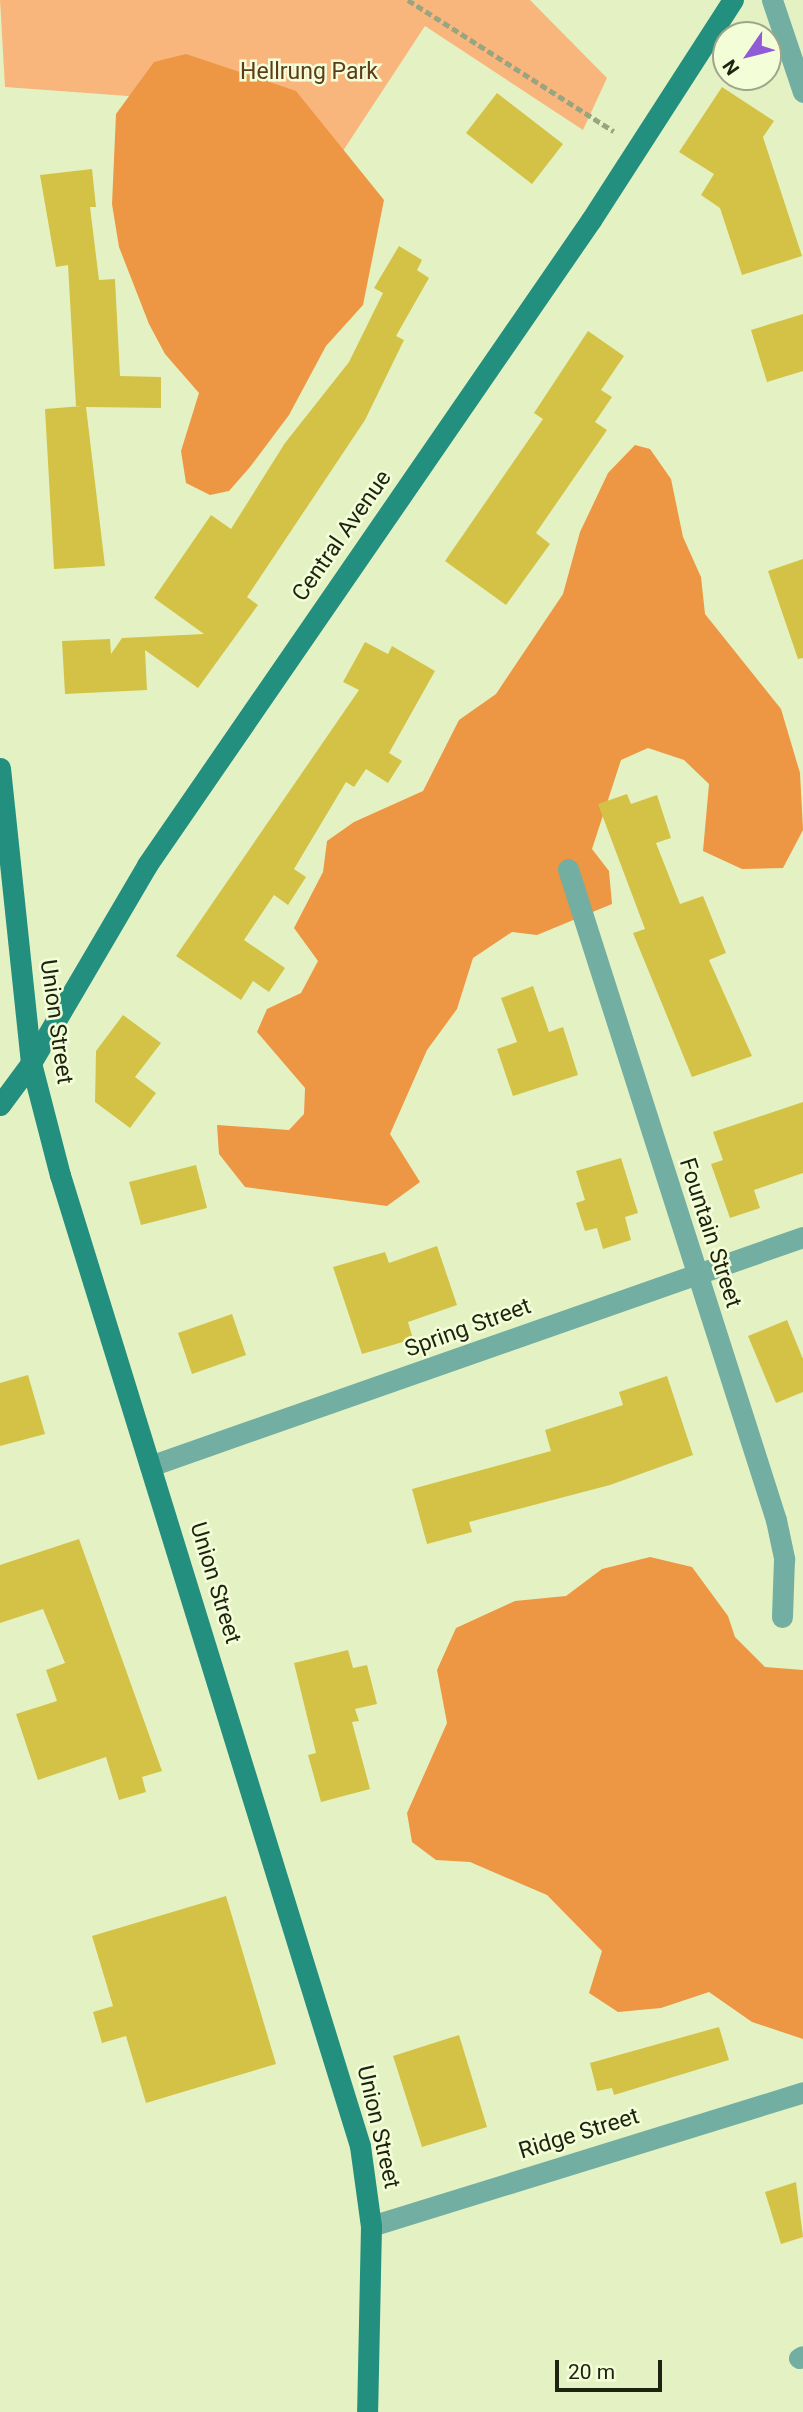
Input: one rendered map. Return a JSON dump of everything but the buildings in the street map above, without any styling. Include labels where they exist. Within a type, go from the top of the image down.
[{"type":"street","name":"Central Avenue","points":[[0,1105],[31,1063],[147,864],[639,147],[733,0]]},
{"type":"street","points":[[772,0],[803,92]]},
{"type":"street","name":"Union Street","points":[[0,768],[31,1063],[150,1466],[360,2146],[370,2226],[367,2412]]},
{"type":"street","name":"Fountain Street","points":[[568,869],[695,1274],[776,1520],[784,1559],[782,1617]]},
{"type":"street","name":"Spring Street","points":[[150,1466],[803,1237]]},
{"type":"street","name":"Ridge Street","points":[[370,2226],[803,2092]]},
{"type":"path","points":[[408,0],[639,147]]},
{"type":"green space","name":"Hellrung Park","points":[[0,0],[530,0],[607,78],[583,130],[425,26],[337,160],[182,100],[5,87]]},
{"type":"shaded area","points":[[186,54],[296,91],[384,200],[363,305],[326,346],[289,415],[250,467],[229,491],[210,495],[186,483],[181,451],[199,393],[165,354],[149,324],[119,247],[112,204],[116,114],[154,62]]},
{"type":"shaded area","points":[[635,445],[650,449],[671,479],[683,537],[701,577],[705,614],[781,709],[800,773],[803,830],[783,868],[742,869],[703,851],[709,784],[684,760],[648,748],[621,760],[592,849],[609,871],[612,904],[537,935],[512,932],[473,958],[457,1009],[427,1050],[390,1134],[420,1182],[387,1206],[245,1187],[219,1154],[217,1125],[289,1130],[304,1114],[305,1088],[257,1032],[267,1009],[301,993],[318,961],[294,928],[323,872],[327,841],[354,822],[423,791],[459,720],[496,694],[563,594],[580,532],[608,473]]},
{"type":"shaded area","points":[[650,1557],[692,1567],[728,1616],[735,1637],[765,1667],[803,1670],[803,2039],[752,2022],[709,1992],[661,2008],[618,2012],[589,1993],[602,1951],[547,1895],[470,1862],[436,1860],[412,1842],[407,1813],[447,1723],[437,1670],[456,1628],[515,1601],[566,1596],[602,1569]]}]
